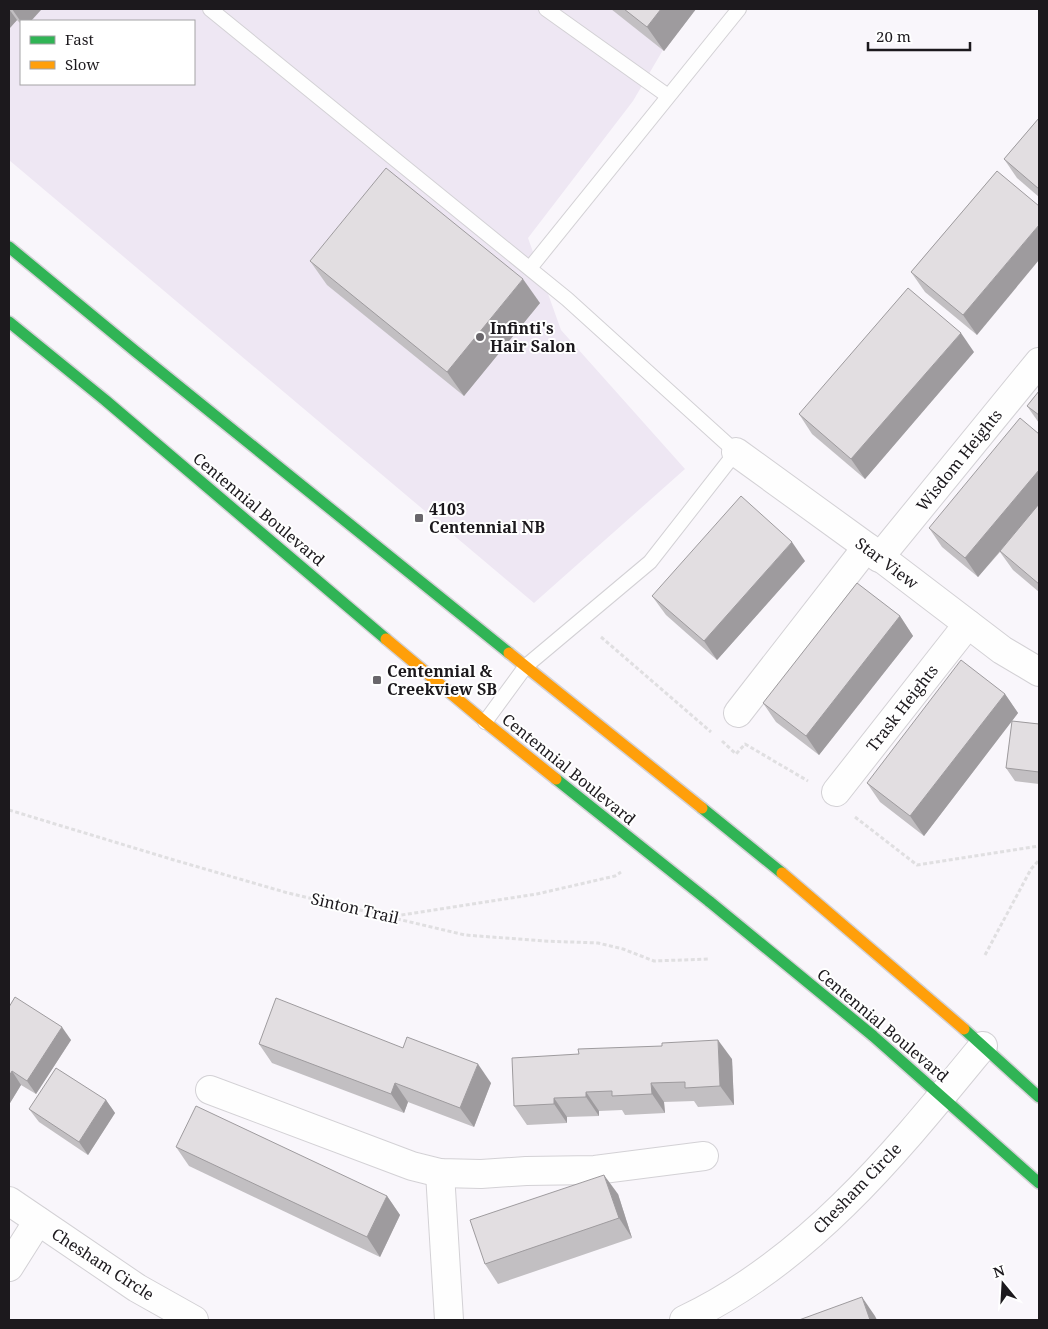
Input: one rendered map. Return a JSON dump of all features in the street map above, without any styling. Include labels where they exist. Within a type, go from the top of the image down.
[{"type":"main road","points":[[9,247],[782,873],[1039,1096]]},
{"type":"main road","name":"Centennial Boulevard","points":[[9,322],[105,400],[485,722],[710,902],[872,1035],[1039,1183]]},
{"type":"street","name":"Wisdom Heights","points":[[738,713],[873,552],[1039,362]]},
{"type":"street","name":"Star View","points":[[736,452],[873,552],[1002,650],[1039,672]]},
{"type":"street","name":"Trask Heights","points":[[825,789],[968,624]]},
{"type":"street","name":"Chesham Circle","points":[[684,1320],[752,1282],[801,1245],[853,1197],[941,1097],[973,1038]]},
{"type":"street","points":[[210,1090],[412,1166],[440,1173],[481,1174],[595,1170],[704,1156]]},
{"type":"street","points":[[440,1173],[449,1320]]},
{"type":"street","name":"Chesham Circle","points":[[9,1201],[137,1288],[194,1320]]},
{"type":"street","name":"Chesham Circle","points":[[9,1267],[38,1222]]},
{"type":"lane","points":[[210,9],[567,298],[736,452],[650,562],[526,666],[485,722]]},
{"type":"lane","points":[[546,9],[668,96]]},
{"type":"lane","points":[[530,268],[739,9]]},
{"type":"path","points":[[581,620],[714,735]]},
{"type":"path","points":[[721,741],[736,754],[745,744],[825,789]]},
{"type":"path","name":"Sinton Trail","points":[[9,810],[279,890],[465,934],[544,941],[598,943],[622,949],[654,961],[709,959]]},
{"type":"path","points":[[854,816],[917,865],[1039,846]]},
{"type":"path","points":[[391,916],[538,894],[615,876],[646,852]]},
{"type":"path","points":[[985,955],[1031,869],[1039,860]]},
{"type":"shaded area","points":[[9,9],[687,9],[633,101],[528,238],[561,330],[685,469],[534,603],[9,160]]},
{"type":"building","points":[[624,9],[661,9],[647,27]]},
{"type":"building","points":[[1039,118],[1039,189],[1004,159]]},
{"type":"building","points":[[386,168],[523,279],[447,372],[310,261]]},
{"type":"building","points":[[997,171],[1039,206],[1039,225],[963,315],[911,272]]},
{"type":"building","points":[[908,288],[961,333],[851,459],[799,414]]},
{"type":"building","points":[[1039,391],[1039,415],[1027,406]]},
{"type":"building","points":[[1020,418],[1039,434],[1039,470],[965,558],[929,528]]},
{"type":"building","points":[[741,496],[792,542],[704,641],[652,596]]},
{"type":"building","points":[[1039,504],[1039,584],[1000,551]]},
{"type":"building","points":[[857,583],[900,616],[806,736],[763,703]]},
{"type":"building","points":[[961,660],[1005,694],[910,816],[867,783]]},
{"type":"building","points":[[1012,721],[1039,724],[1039,772],[1006,768]]},
{"type":"building","points":[[15,997],[62,1027],[27,1081],[12,1071],[9,1076],[9,1007]]},
{"type":"building","points":[[276,998],[403,1048],[407,1037],[478,1064],[460,1108],[395,1083],[391,1094],[259,1044]]},
{"type":"building","points":[[718,1040],[720,1086],[685,1088],[685,1082],[651,1083],[652,1094],[612,1096],[612,1091],[586,1092],[586,1097],[554,1098],[554,1104],[514,1106],[512,1058],[579,1054],[578,1049],[662,1046],[662,1043]]},
{"type":"building","points":[[56,1068],[106,1100],[79,1142],[29,1109]]},
{"type":"building","points":[[196,1106],[387,1196],[367,1237],[176,1147]]},
{"type":"building","points":[[604,1175],[619,1218],[485,1264],[470,1220]]},
{"type":"building","points":[[862,1297],[870,1320],[799,1320]]},
{"type":"traffic: fast","points":[[9,247],[509,653]]},
{"type":"traffic: fast","points":[[9,322],[105,400],[386,639]]},
{"type":"traffic: fast","points":[[556,779],[710,902]]},
{"type":"traffic: fast","points":[[702,808],[782,873]]},
{"type":"traffic: fast","points":[[710,902],[872,1035]]},
{"type":"traffic: fast","points":[[964,1029],[1039,1097]]},
{"type":"traffic: fast","points":[[872,1035],[1039,1183]]},
{"type":"traffic: slow","points":[[386,639],[556,779]]},
{"type":"traffic: slow","points":[[509,653],[702,808]]},
{"type":"traffic: slow","points":[[782,873],[964,1029]]},
{"type":"place","name":"Infinti's Hair Salon","points":[[480,337]]},
{"type":"place","name":"4103 Centennial NB","points":[[419,518]]},
{"type":"place","name":"Centennial & Creekview SB","points":[[377,680]]}]
